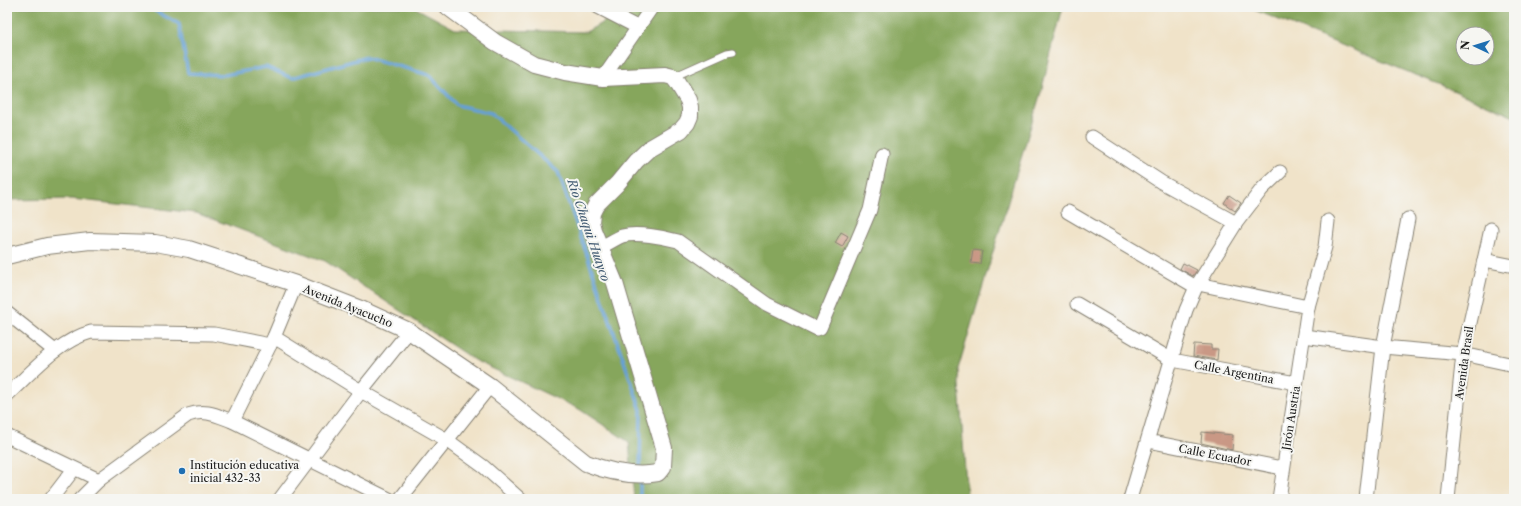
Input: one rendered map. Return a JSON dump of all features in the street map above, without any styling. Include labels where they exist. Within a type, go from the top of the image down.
[{"type":"street","points":[[448,7],[494,42],[534,64],[565,72],[603,78],[653,74],[673,77],[688,100],[690,107],[688,123],[681,130],[650,148],[636,161],[617,184],[596,205],[592,213],[591,222],[600,248],[627,235],[666,238],[678,241],[767,304],[817,329],[820,328],[870,210],[882,154]]},
{"type":"street","points":[[598,7],[638,27]]},
{"type":"street","points":[[603,78],[652,7]]},
{"type":"street","points":[[1092,137],[1161,182],[1236,223]]},
{"type":"street","points":[[1130,499],[1186,310],[1197,286],[1236,223],[1262,189],[1280,172]]},
{"type":"street","points":[[1068,212],[1197,286],[1308,307]]},
{"type":"street","points":[[1366,499],[1383,347],[1408,219]]},
{"type":"street","name":"Jirón Austria","points":[[1279,499],[1282,468],[1308,307],[1325,247],[1328,221]]},
{"type":"street","name":"Avenida Brasil","points":[[1448,499],[1463,354],[1491,229]]},
{"type":"street","name":"Avenida Ayacucho","points":[[7,256],[47,246],[90,241],[155,243],[189,249],[296,284],[362,310],[409,331],[490,386],[586,463],[605,470],[625,473],[658,473],[663,467],[664,448],[615,283],[600,248]]},
{"type":"street","points":[[1484,260],[1514,266]]},
{"type":"street","points":[[232,421],[272,341],[296,284]]},
{"type":"street","points":[[1077,304],[1172,360]]},
{"type":"street","points":[[7,313],[55,351]]},
{"type":"street","points":[[280,499],[361,390],[409,331]]},
{"type":"street","points":[[7,394],[55,351],[81,335],[91,332],[214,334],[272,341],[447,440],[484,468],[514,497]]},
{"type":"street","points":[[1304,336],[1383,347],[1463,354],[1514,365]]},
{"type":"street","name":"Calle Argentina","points":[[1172,360],[1296,383]]},
{"type":"street","points":[[400,499],[490,386]]},
{"type":"street","points":[[80,499],[99,480],[188,415],[196,412],[206,412],[232,421],[389,499]]},
{"type":"street","points":[[7,436],[99,480]]},
{"type":"street","name":"Calle Ecuador","points":[[1148,441],[1282,468]]},
{"type":"street","points":[[51,499],[74,469]]},
{"type":"lane","points":[[673,77],[726,53],[733,52]]},
{"type":"green space","points":[[7,7],[414,7],[455,29],[586,32],[629,7],[1063,7],[1041,92],[958,369],[967,499],[634,499],[629,442],[579,409],[474,360],[325,261],[196,213],[72,199],[7,200]]},
{"type":"green space","points":[[1247,7],[1514,7],[1514,117],[1443,86]]},
{"type":"building","points":[[1229,195],[1241,203],[1235,211],[1224,203]]},
{"type":"building","points":[[841,232],[848,236],[842,247],[835,243]]},
{"type":"building","points":[[973,250],[982,251],[980,264],[971,263]]},
{"type":"building","points":[[1183,263],[1197,270],[1193,276],[1180,269]]},
{"type":"building","points":[[1194,344],[1211,345],[1211,349],[1218,349],[1217,360],[1193,356]]},
{"type":"building","points":[[1202,432],[1233,435],[1232,450],[1201,443]]},
{"type":"waterway","name":"Río Chaqui Huayco","points":[[148,7],[179,24],[188,73],[224,75],[266,67],[292,78],[367,57],[429,75],[457,105],[491,113],[558,172],[641,410],[640,470]]},
{"type":"waterway","name":"Río Chaqui Huayco","points":[[640,478],[640,499]]},
{"type":"place","name":"Institución educativa inicial 432-33","points":[[182,471]]}]
